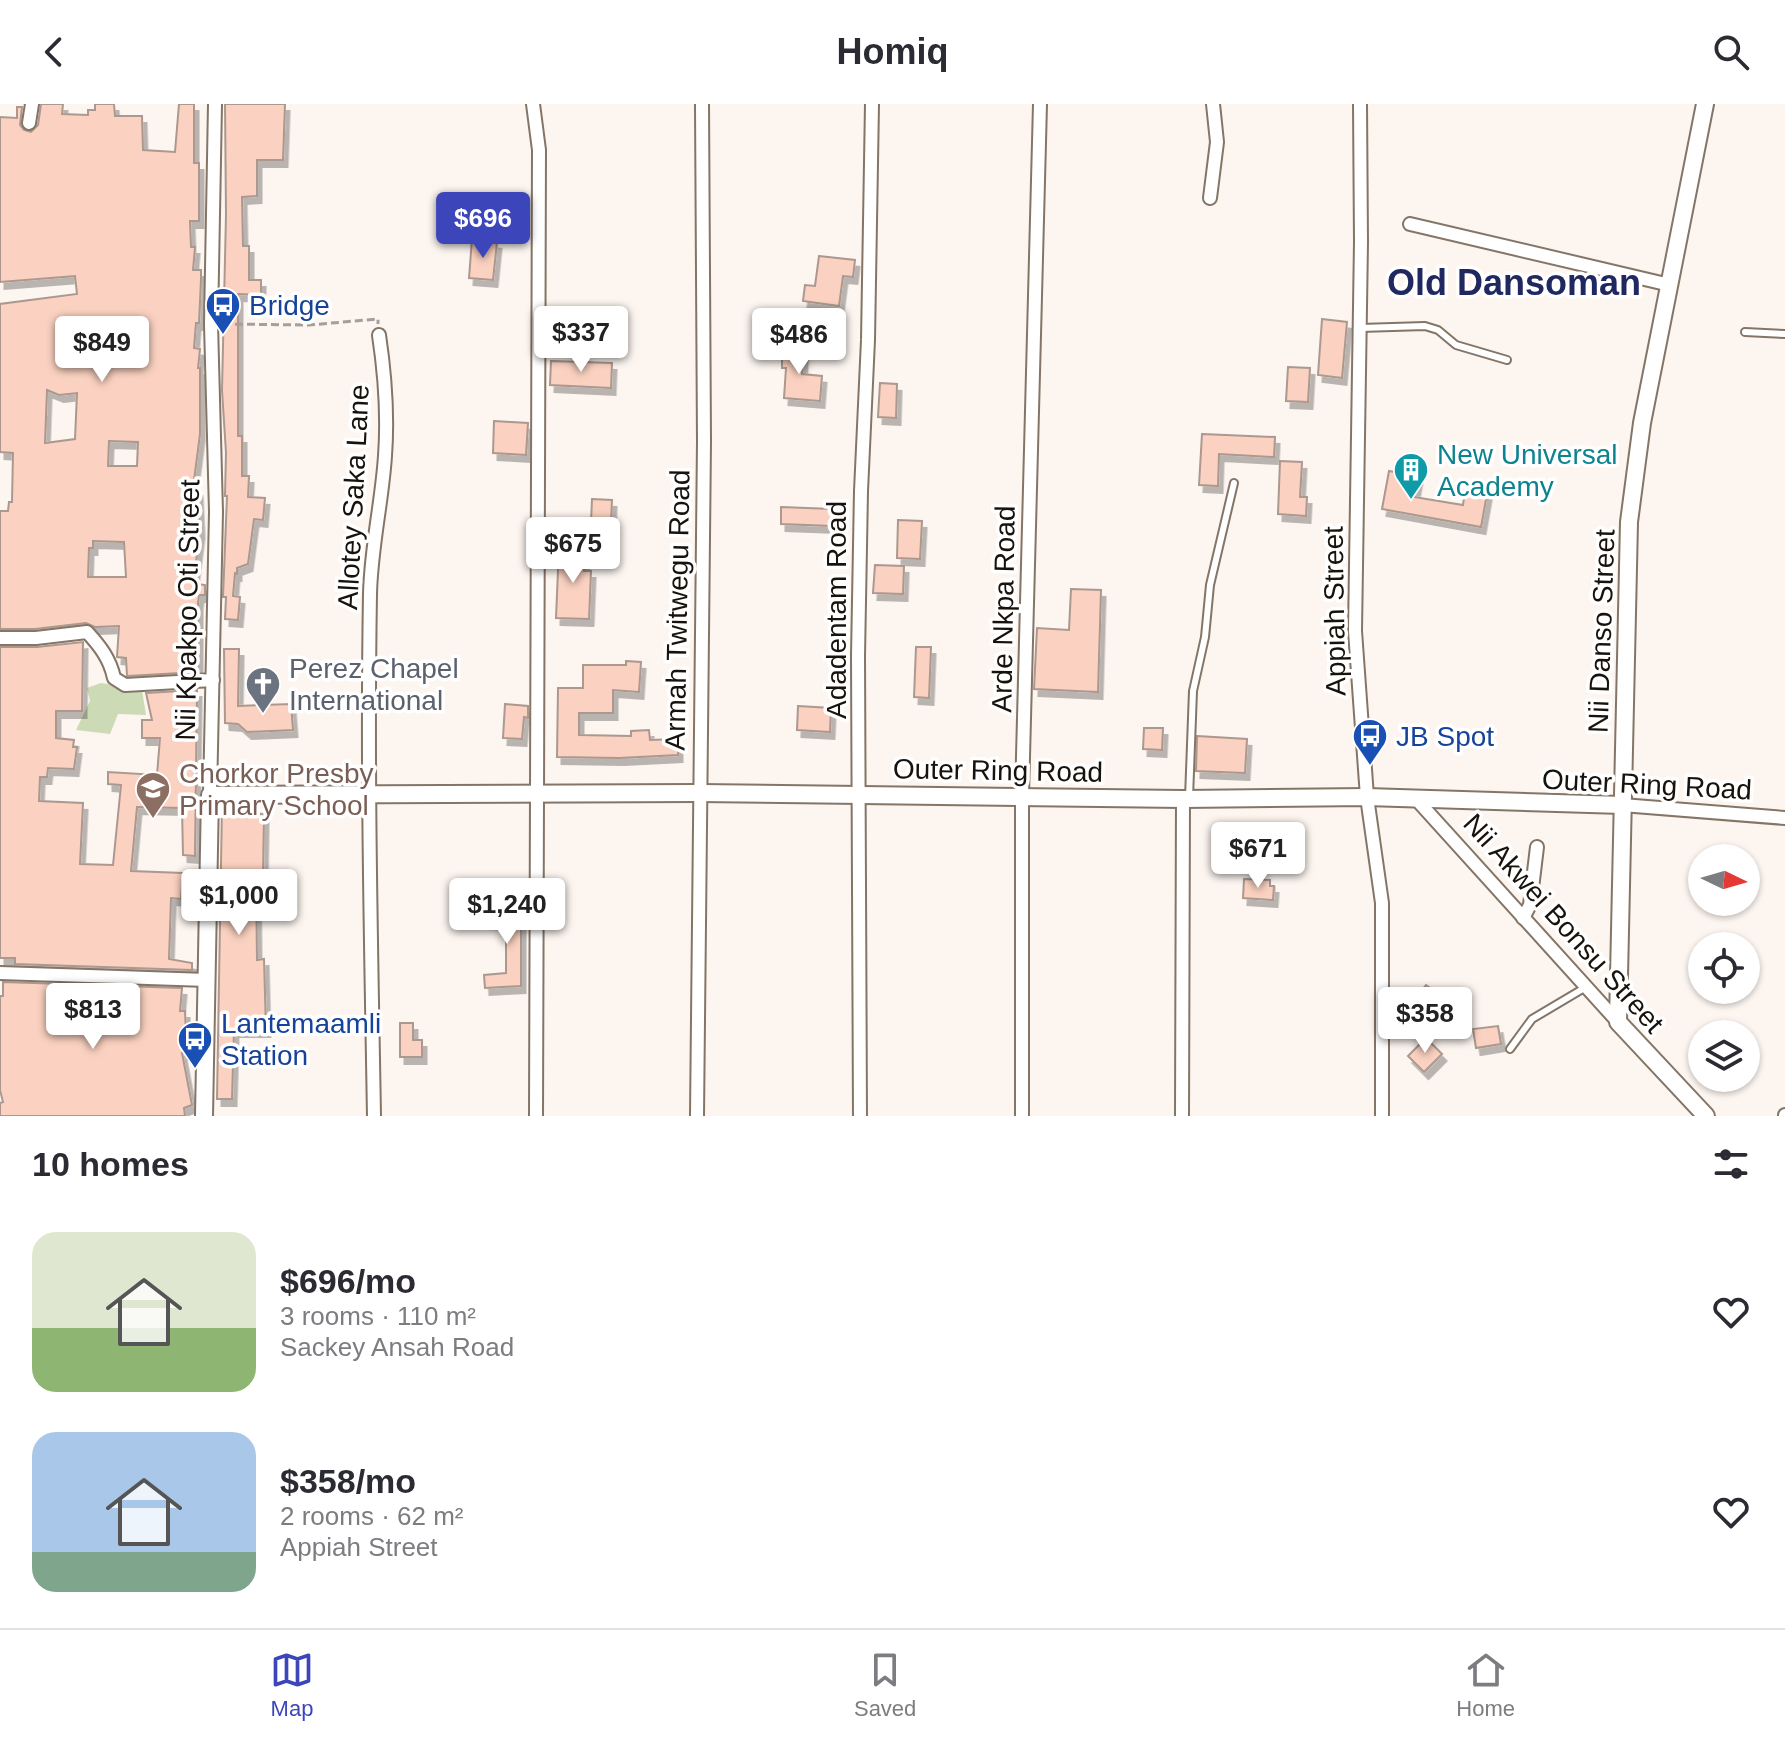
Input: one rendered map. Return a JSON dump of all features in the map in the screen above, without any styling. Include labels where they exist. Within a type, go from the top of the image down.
[{"type":"street","points":[[29,123],[32,104]]},
{"type":"street","name":"Nii Kpakpo Oti Street","points":[[204,1116],[216,512],[211,324],[215,104]]},
{"type":"street","points":[[533,104],[539,150],[536,1116]]},
{"type":"street","name":"Armah Twitwegu Road","points":[[697,1116],[704,441],[702,104]]},
{"type":"street","name":"Adadentam Road","points":[[860,1116],[858,641],[872,104]]},
{"type":"street","name":"Arde Nkpa Road","points":[[1022,1116],[1022,795],[1040,104]]},
{"type":"street","points":[[1210,198],[1217,142],[1213,104]]},
{"type":"street","name":"Appiah Street","points":[[1360,104],[1355,631],[1367,797],[1382,903],[1382,1116]]},
{"type":"street","name":"Nii Danso Street","points":[[1618,1022],[1629,522],[1642,423],[1705,104]]},
{"type":"street","points":[[1410,224],[1670,285]]},
{"type":"street","name":"Allotey Saka Lane","points":[[374,1116],[369,797],[370,591],[385,459],[387,410],[379,335]]},
{"type":"street","points":[[0,638],[36,638],[87,632],[106,656],[114,678],[125,685],[213,680]]},
{"type":"street","name":"Outer Ring Road","points":[[210,795],[369,797],[699,793],[1186,799],[1367,797],[1622,805],[1785,818]]},
{"type":"street","points":[[1182,1116],[1186,799]]},
{"type":"street","name":"Nii Akwei Bonsu Street","points":[[1417,800],[1706,1116]]},
{"type":"street","points":[[1523,918],[1530,905],[1537,847]]},
{"type":"street","points":[[0,973],[207,980]]},
{"type":"lane","points":[[1360,328],[1407,324],[1425,326],[1438,330],[1456,345],[1507,360]]},
{"type":"lane","points":[[1745,332],[1785,334]]},
{"type":"lane","points":[[1186,799],[1193,691],[1205,637],[1210,585],[1234,483]]},
{"type":"lane","points":[[1510,1049],[1532,1019],[1586,987]]},
{"type":"path","points":[[211,324],[309,325],[378,319],[379,335]]},
{"type":"green space","points":[[101,683],[142,690],[146,715],[118,714],[110,734],[76,730],[90,701],[87,688]]},
{"type":"building","points":[[41,104],[63,104],[62,114],[88,115],[88,110],[95,110],[95,104],[114,104],[115,116],[142,116],[143,150],[175,152],[179,104],[194,104],[194,163],[199,163],[199,221],[190,221],[191,247],[195,247],[193,270],[201,270],[201,279],[199,323],[196,323],[194,348],[200,349],[200,434],[193,488],[198,489],[200,531],[194,578],[197,578],[198,584],[205,585],[205,595],[199,595],[198,603],[198,672],[127,676],[126,658],[117,657],[119,626],[95,627],[86,623],[35,629],[0,629],[0,511],[8,511],[9,502],[12,502],[13,453],[0,452],[0,304],[77,294],[75,276],[0,282],[0,117],[17,118],[17,107],[22,107],[20,125],[24,130],[31,132],[38,125]],"holes":[[[47,390],[59,395],[77,393],[75,439],[45,443]],[[109,441],[138,442],[137,466],[108,466]],[[93,541],[124,542],[126,577],[88,577],[89,548],[93,548]]]},
{"type":"building","points":[[225,104],[285,104],[283,160],[257,160],[257,196],[242,197],[243,246],[249,246],[249,280],[261,280],[261,295],[238,294],[238,436],[242,436],[242,476],[249,476],[248,497],[265,498],[263,520],[254,519],[248,564],[237,568],[235,573],[233,596],[240,597],[238,620],[225,619],[226,597],[223,597],[227,496],[222,390]]},
{"type":"building","points":[[472,239],[497,242],[493,280],[469,278]]},
{"type":"building","points":[[819,256],[855,260],[853,277],[843,276],[839,306],[803,301],[805,285],[815,286]]},
{"type":"building","points":[[1322,319],[1347,322],[1342,378],[1318,375]]},
{"type":"building","points":[[782,345],[804,346],[802,374],[822,376],[820,401],[784,398],[786,368],[782,368]]},
{"type":"building","points":[[551,361],[612,363],[611,388],[550,385]]},
{"type":"building","points":[[1288,367],[1310,368],[1308,402],[1286,401]]},
{"type":"building","points":[[880,383],[897,384],[896,418],[878,417]]},
{"type":"building","points":[[494,421],[528,423],[526,455],[493,453]]},
{"type":"building","points":[[1202,434],[1275,437],[1274,457],[1219,454],[1218,486],[1199,485]]},
{"type":"building","points":[[1280,461],[1302,462],[1300,497],[1307,497],[1306,516],[1278,514]]},
{"type":"building","name":"New Universal Academy","points":[[1389,471],[1418,476],[1414,497],[1463,505],[1466,484],[1488,488],[1481,527],[1382,509]]},
{"type":"building","points":[[592,499],[612,500],[610,547],[590,546]]},
{"type":"building","points":[[781,507],[832,509],[832,526],[781,524]]},
{"type":"building","points":[[898,520],[922,521],[920,559],[897,558]]},
{"type":"building","points":[[559,547],[586,548],[584,571],[591,571],[589,619],[556,618]]},
{"type":"building","points":[[875,565],[904,566],[903,594],[873,593]]},
{"type":"building","points":[[1071,589],[1101,590],[1098,692],[1034,689],[1037,628],[1069,630]]},
{"type":"building","points":[[83,642],[82,711],[56,711],[56,738],[74,740],[73,747],[77,747],[74,769],[48,768],[47,777],[40,777],[39,801],[83,803],[80,864],[113,865],[121,785],[108,784],[108,772],[157,775],[160,738],[142,738],[142,720],[152,720],[146,693],[197,690],[195,856],[183,855],[182,808],[137,807],[131,871],[183,873],[181,899],[171,898],[169,959],[192,963],[192,970],[15,964],[15,958],[0,958],[0,647]]},
{"type":"building","points":[[916,647],[931,647],[929,698],[914,697]]},
{"type":"building","points":[[224,649],[239,649],[238,706],[291,704],[293,730],[247,732],[238,724],[225,723]]},
{"type":"building","points":[[626,661],[641,662],[639,692],[613,690],[613,713],[579,713],[579,735],[631,736],[631,731],[649,730],[650,740],[678,739],[678,755],[557,757],[558,688],[583,688],[583,665],[626,665]]},
{"type":"building","points":[[505,704],[528,706],[522,739],[503,738]]},
{"type":"building","points":[[798,706],[831,708],[830,732],[797,730]]},
{"type":"building","points":[[1144,728],[1163,728],[1162,750],[1143,749]]},
{"type":"building","points":[[1197,736],[1247,739],[1245,773],[1196,771]]},
{"type":"building","points":[[222,806],[243,806],[243,813],[264,814],[263,876],[256,876],[257,960],[264,959],[266,1030],[234,1030],[232,1099],[217,1099]]},
{"type":"building","points":[[1244,879],[1270,880],[1270,886],[1274,886],[1273,900],[1243,898]]},
{"type":"building","points":[[484,906],[521,907],[521,986],[485,988],[484,975],[506,973],[506,923],[484,922]]},
{"type":"building","points":[[3,982],[182,988],[180,1011],[185,1011],[186,1035],[194,1035],[194,1053],[182,1053],[192,1105],[184,1108],[185,1116],[0,1116],[0,1103],[3,1102],[0,1090],[0,996],[3,996]]},
{"type":"building","points":[[1426,985],[1440,995],[1422,1018],[1408,1007]]},
{"type":"building","points":[[400,1023],[413,1023],[413,1040],[422,1040],[422,1057],[400,1057]]},
{"type":"building","points":[[1498,1026],[1501,1044],[1476,1048],[1473,1029]]},
{"type":"building","points":[[1426,1038],[1442,1054],[1424,1072],[1408,1056]]},
{"type":"place","name":"Bridge","points":[[223,336]]},
{"type":"place","name":"New Universal Academy","points":[[1411,501]]},
{"type":"place","name":"Perez Chapel International","points":[[263,715]]},
{"type":"place","name":"JB Spot","points":[[1370,767]]},
{"type":"place","name":"Chorkor Presby Primary School","points":[[153,820]]},
{"type":"place","name":"Lantemaamli Station","points":[[195,1070]]},
{"type":"district","name":"Old Dansoman","points":[[1514,282]]}]
